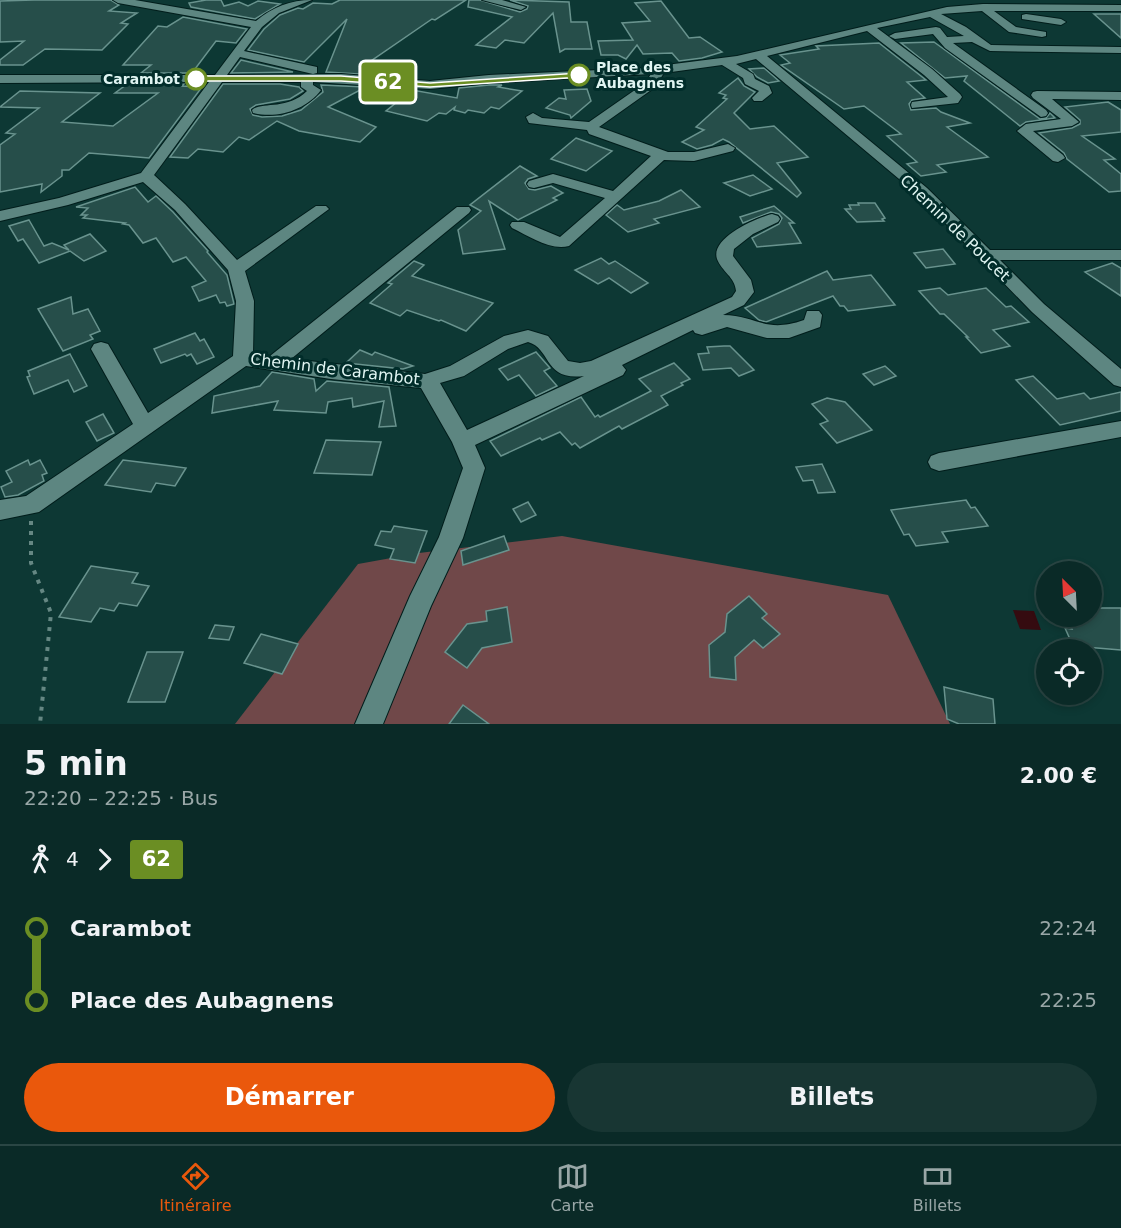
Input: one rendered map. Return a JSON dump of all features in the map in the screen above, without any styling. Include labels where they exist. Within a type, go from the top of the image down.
[{"type":"street","points":[[118,0],[258,24]]},
{"type":"street","points":[[0,216],[63,202],[146,176],[258,24],[275,10],[306,0]]},
{"type":"street","points":[[487,0],[521,7]]},
{"type":"street","points":[[0,79],[341,78],[430,85],[544,77],[558,66],[568,64],[578,67],[588,75],[725,63],[962,4],[983,7],[1121,8]]},
{"type":"street","points":[[983,7],[1013,30],[1042,33]]},
{"type":"street","points":[[930,13],[962,29],[982,45],[1003,50],[1121,50]]},
{"type":"street","points":[[997,17],[1030,16],[1061,22]]},
{"type":"street","points":[[868,27],[928,72],[956,97],[954,100],[917,105]]},
{"type":"street","points":[[895,36],[936,30],[949,46],[1041,113]]},
{"type":"street","points":[[944,40],[974,39]]},
{"type":"street","points":[[236,53],[341,78]]},
{"type":"street","name":"Chemin de Poucet","points":[[759,55],[922,191],[1038,308],[1121,380]]},
{"type":"street","points":[[725,63],[749,77],[749,81],[765,89],[766,93],[758,98]]},
{"type":"street","points":[[533,117],[534,120],[541,122],[591,126],[650,85],[659,70]]},
{"type":"street","points":[[258,110],[288,109],[309,97],[315,90],[307,87],[307,78]]},
{"type":"street","points":[[1016,95],[1121,96]]},
{"type":"street","points":[[1040,95],[1072,122],[1031,127],[1026,129],[1025,134],[1058,158]]},
{"type":"street","points":[[591,126],[594,131],[673,158],[686,159],[728,148]]},
{"type":"street","points":[[518,225],[553,241],[563,243],[659,154]]},
{"type":"street","name":"Chemin de Carambot","points":[[146,176],[180,207],[236,269],[244,301],[243,359],[330,372],[426,381],[431,385],[463,441],[474,468],[454,528],[418,604],[369,724]]},
{"type":"street","points":[[534,184],[553,178],[615,196]]},
{"type":"street","points":[[236,269],[321,209]]},
{"type":"street","points":[[274,363],[463,210]]},
{"type":"street","points":[[426,381],[456,371],[514,339],[526,336],[544,340],[557,364],[569,369],[592,368],[614,361],[738,301],[745,292],[745,285],[742,278],[726,262],[724,256],[726,247],[733,239],[772,219]]},
{"type":"street","points":[[984,255],[1121,255]]},
{"type":"street","points":[[463,441],[716,322],[727,321],[767,332],[789,332],[813,323],[813,315]]},
{"type":"street","points":[[100,349],[145,426]]},
{"type":"street","points":[[0,510],[31,505],[243,359]]},
{"type":"street","points":[[939,462],[1121,429]]},
{"type":"path","points":[[31,505],[31,562],[51,613],[40,724]]},
{"type":"shaded area","points":[[562,536],[888,595],[950,724],[235,724],[358,564],[419,553]]},
{"type":"shaded area","points":[[1013,610],[1034,611],[1036,627],[1040,627],[1041,630],[1020,629]]},
{"type":"building","points":[[111,0],[119,5],[109,11],[137,13],[121,23],[128,24],[102,50],[45,49],[23,65],[0,65],[0,60],[24,41],[0,42],[0,1]]},
{"type":"building","points":[[221,0],[224,6],[239,2],[248,6],[258,1],[280,4],[255,19],[191,7],[189,3]]},
{"type":"building","points":[[340,0],[466,0],[435,20],[432,19],[371,61],[404,68],[392,76],[326,72],[347,19],[304,62],[248,50],[264,29],[280,15],[298,8],[303,9],[313,3],[332,4]]},
{"type":"building","points":[[469,0],[480,0],[520,12],[528,6],[510,0],[569,2],[571,22],[587,22],[592,49],[565,49],[560,52],[553,13],[524,43],[505,40],[496,48],[476,45],[512,17],[468,7]]},
{"type":"building","points":[[661,1],[689,38],[700,37],[722,52],[679,61],[672,53],[643,54],[637,45],[626,59],[618,55],[601,55],[598,41],[633,40],[622,23],[650,21],[635,3]]},
{"type":"building","points":[[1094,14],[1121,14],[1121,38]]},
{"type":"building","points":[[183,17],[247,29],[236,43],[216,41],[192,73],[141,73],[151,65],[123,65],[158,26],[167,27]]},
{"type":"building","points":[[934,42],[1040,119],[1046,118],[1050,113],[1055,118],[1026,122],[1020,126],[964,81],[967,76],[945,78],[901,43]]},
{"type":"building","points":[[879,43],[926,80],[907,82],[925,98],[912,100],[909,104],[911,110],[936,108],[970,123],[947,127],[988,157],[937,165],[946,172],[921,176],[907,164],[917,162],[887,136],[901,134],[864,106],[844,109],[781,65],[790,63],[780,55],[819,49],[816,46]]},
{"type":"building","points":[[241,60],[293,72],[231,73]]},
{"type":"building","points":[[764,68],[779,81],[768,83],[749,69]]},
{"type":"building","points":[[738,78],[744,86],[755,92],[734,113],[750,129],[774,126],[808,157],[777,163],[801,193],[797,197],[723,139],[697,149],[682,142],[704,130],[696,127],[727,99],[723,98],[726,95],[719,93]]},
{"type":"building","points":[[184,84],[182,86],[202,87],[149,158],[89,153],[69,170],[62,170],[62,176],[41,192],[42,184],[0,192],[0,145],[15,134],[6,133],[39,108],[0,107],[20,91],[100,93],[62,122],[113,126],[158,93],[115,93],[126,85]]},
{"type":"building","points":[[223,84],[280,84],[299,87],[303,91],[290,99],[256,105],[250,109],[253,115],[262,117],[282,116],[301,110],[323,92],[321,85],[366,87],[328,107],[376,127],[360,142],[299,131],[277,121],[249,140],[239,137],[223,152],[198,149],[188,158],[170,157]]},
{"type":"building","points":[[502,85],[498,87],[522,91],[499,109],[491,107],[484,113],[468,110],[465,113],[454,110],[455,107],[446,114],[439,113],[427,121],[386,111],[412,90],[457,98],[459,88]]},
{"type":"building","points":[[587,89],[591,101],[571,118],[570,115],[546,108],[559,98],[566,99],[564,90]]},
{"type":"building","points":[[1108,102],[1121,110],[1121,132],[1082,136],[1115,159],[1104,160],[1121,174],[1121,191],[1109,192],[1067,159],[1064,153],[1039,133],[1072,128],[1080,124],[1080,120],[1065,107]]},
{"type":"building","points":[[576,138],[612,151],[586,171],[551,159]]},
{"type":"building","points":[[520,166],[537,176],[528,179],[525,183],[529,189],[535,190],[551,186],[563,193],[553,198],[557,200],[518,220],[489,201],[505,249],[463,254],[458,230],[481,211],[470,205]]},
{"type":"building","points":[[753,175],[772,189],[750,196],[724,183]]},
{"type":"building","points":[[135,187],[148,202],[156,196],[208,251],[227,275],[234,304],[227,306],[225,302],[220,303],[216,295],[199,301],[192,287],[206,281],[186,257],[173,262],[156,238],[143,243],[129,225],[83,218],[87,215],[81,215],[88,208],[76,207]]},
{"type":"building","points":[[681,190],[700,207],[654,219],[659,223],[628,232],[606,215],[617,205],[624,210],[659,201]]},
{"type":"building","points":[[858,203],[875,203],[885,218],[882,219],[884,221],[857,222],[845,209],[851,209],[849,205],[859,205]]},
{"type":"building","points":[[774,206],[794,223],[789,223],[801,243],[757,247],[752,238],[779,224],[782,218],[779,214],[771,212],[743,223],[740,217]]},
{"type":"building","points":[[29,220],[44,246],[52,243],[69,250],[64,245],[90,234],[106,251],[84,261],[70,251],[39,263],[23,239],[18,241],[9,226]]},
{"type":"building","points":[[943,249],[955,264],[926,268],[914,253]]},
{"type":"building","points":[[601,258],[609,264],[615,261],[648,283],[631,293],[609,278],[598,284],[575,270]]},
{"type":"building","points":[[414,261],[424,265],[412,276],[493,303],[466,331],[441,320],[407,310],[400,316],[370,303],[392,284],[388,283]]},
{"type":"building","points":[[1112,263],[1121,268],[1121,296],[1085,272]]},
{"type":"building","points":[[827,271],[833,280],[871,275],[895,305],[848,311],[844,306],[840,306],[833,296],[766,322],[759,320],[745,308]]},
{"type":"building","points":[[940,288],[948,295],[986,288],[1006,307],[1011,306],[1029,322],[993,330],[1010,346],[981,353],[966,337],[968,337],[944,314],[940,314],[919,291]]},
{"type":"building","points":[[71,297],[73,314],[88,309],[100,331],[90,335],[93,339],[63,351],[38,309]]},
{"type":"building","points":[[195,333],[200,341],[204,339],[214,357],[197,364],[191,354],[187,356],[185,354],[161,363],[154,349]]},
{"type":"building","points":[[730,346],[754,370],[739,376],[731,368],[703,370],[698,354],[709,353],[707,347]]},
{"type":"building","points":[[360,350],[372,355],[375,352],[413,366],[403,369],[346,363]]},
{"type":"building","points":[[536,352],[550,368],[544,371],[557,386],[536,396],[519,375],[508,380],[499,369]]},
{"type":"building","points":[[70,354],[87,386],[74,392],[68,380],[34,394],[27,377],[30,376],[28,371]]},
{"type":"building","points":[[674,363],[690,379],[661,396],[668,405],[622,429],[619,426],[580,448],[575,443],[572,445],[560,432],[542,440],[540,438],[501,456],[490,441],[581,397],[595,417],[598,415],[600,417],[651,391],[639,379]]},
{"type":"building","points":[[885,366],[896,376],[874,385],[863,374]]},
{"type":"building","points":[[272,372],[314,379],[316,391],[327,381],[389,387],[396,426],[379,427],[384,401],[353,407],[352,398],[328,402],[326,413],[274,410],[278,401],[212,413],[214,396],[260,386]]},
{"type":"building","points":[[1033,376],[1057,399],[1084,393],[1090,399],[1121,392],[1121,411],[1060,425],[1016,380]]},
{"type":"building","points":[[827,398],[845,402],[872,430],[837,443],[820,424],[828,421],[812,404]]},
{"type":"building","points":[[103,414],[114,433],[97,441],[86,422]]},
{"type":"building","points":[[326,440],[381,442],[372,475],[314,473]]},
{"type":"building","points":[[28,460],[30,465],[40,460],[47,473],[42,475],[44,481],[18,495],[5,497],[1,487],[12,482],[6,471]]},
{"type":"building","points":[[123,460],[186,468],[175,486],[156,483],[151,492],[105,485]]},
{"type":"building","points":[[822,464],[835,492],[818,493],[813,480],[803,481],[796,467]]},
{"type":"building","points":[[966,500],[971,508],[975,507],[988,526],[942,532],[948,542],[916,546],[909,534],[904,535],[891,510]]},
{"type":"building","points":[[528,502],[536,515],[521,522],[513,509]]},
{"type":"building","points":[[394,526],[427,531],[415,563],[390,559],[394,549],[375,545],[381,531],[391,532]]},
{"type":"building","points":[[504,536],[509,550],[463,565],[461,551]]},
{"type":"building","points":[[91,566],[138,573],[132,583],[149,586],[137,606],[119,603],[114,611],[100,608],[91,622],[59,617]]},
{"type":"building","points":[[749,596],[767,614],[762,618],[780,634],[763,648],[754,640],[735,657],[736,680],[710,677],[709,645],[725,632],[727,614]]},
{"type":"building","points":[[507,607],[512,642],[482,648],[467,668],[445,652],[467,624],[487,621],[486,611]]},
{"type":"building","points":[[1102,608],[1121,608],[1121,650],[1102,648],[1102,639],[1070,639],[1065,628],[1072,629],[1071,627],[1102,627]]},
{"type":"building","points":[[215,625],[234,627],[229,640],[209,638]]},
{"type":"building","points":[[261,634],[298,644],[282,674],[244,663]]},
{"type":"building","points":[[147,652],[183,652],[165,702],[128,702]]},
{"type":"building","points":[[944,687],[993,699],[995,724],[959,724],[947,719]]},
{"type":"building","points":[[463,705],[489,724],[449,724]]},
{"type":"bus line","name":"62","points":[[196,79],[341,78],[430,85],[579,75]]},
{"type":"place","name":"Place des Aubagnens","points":[[579,75]]},
{"type":"place","name":"Carambot","points":[[196,79]]}]
